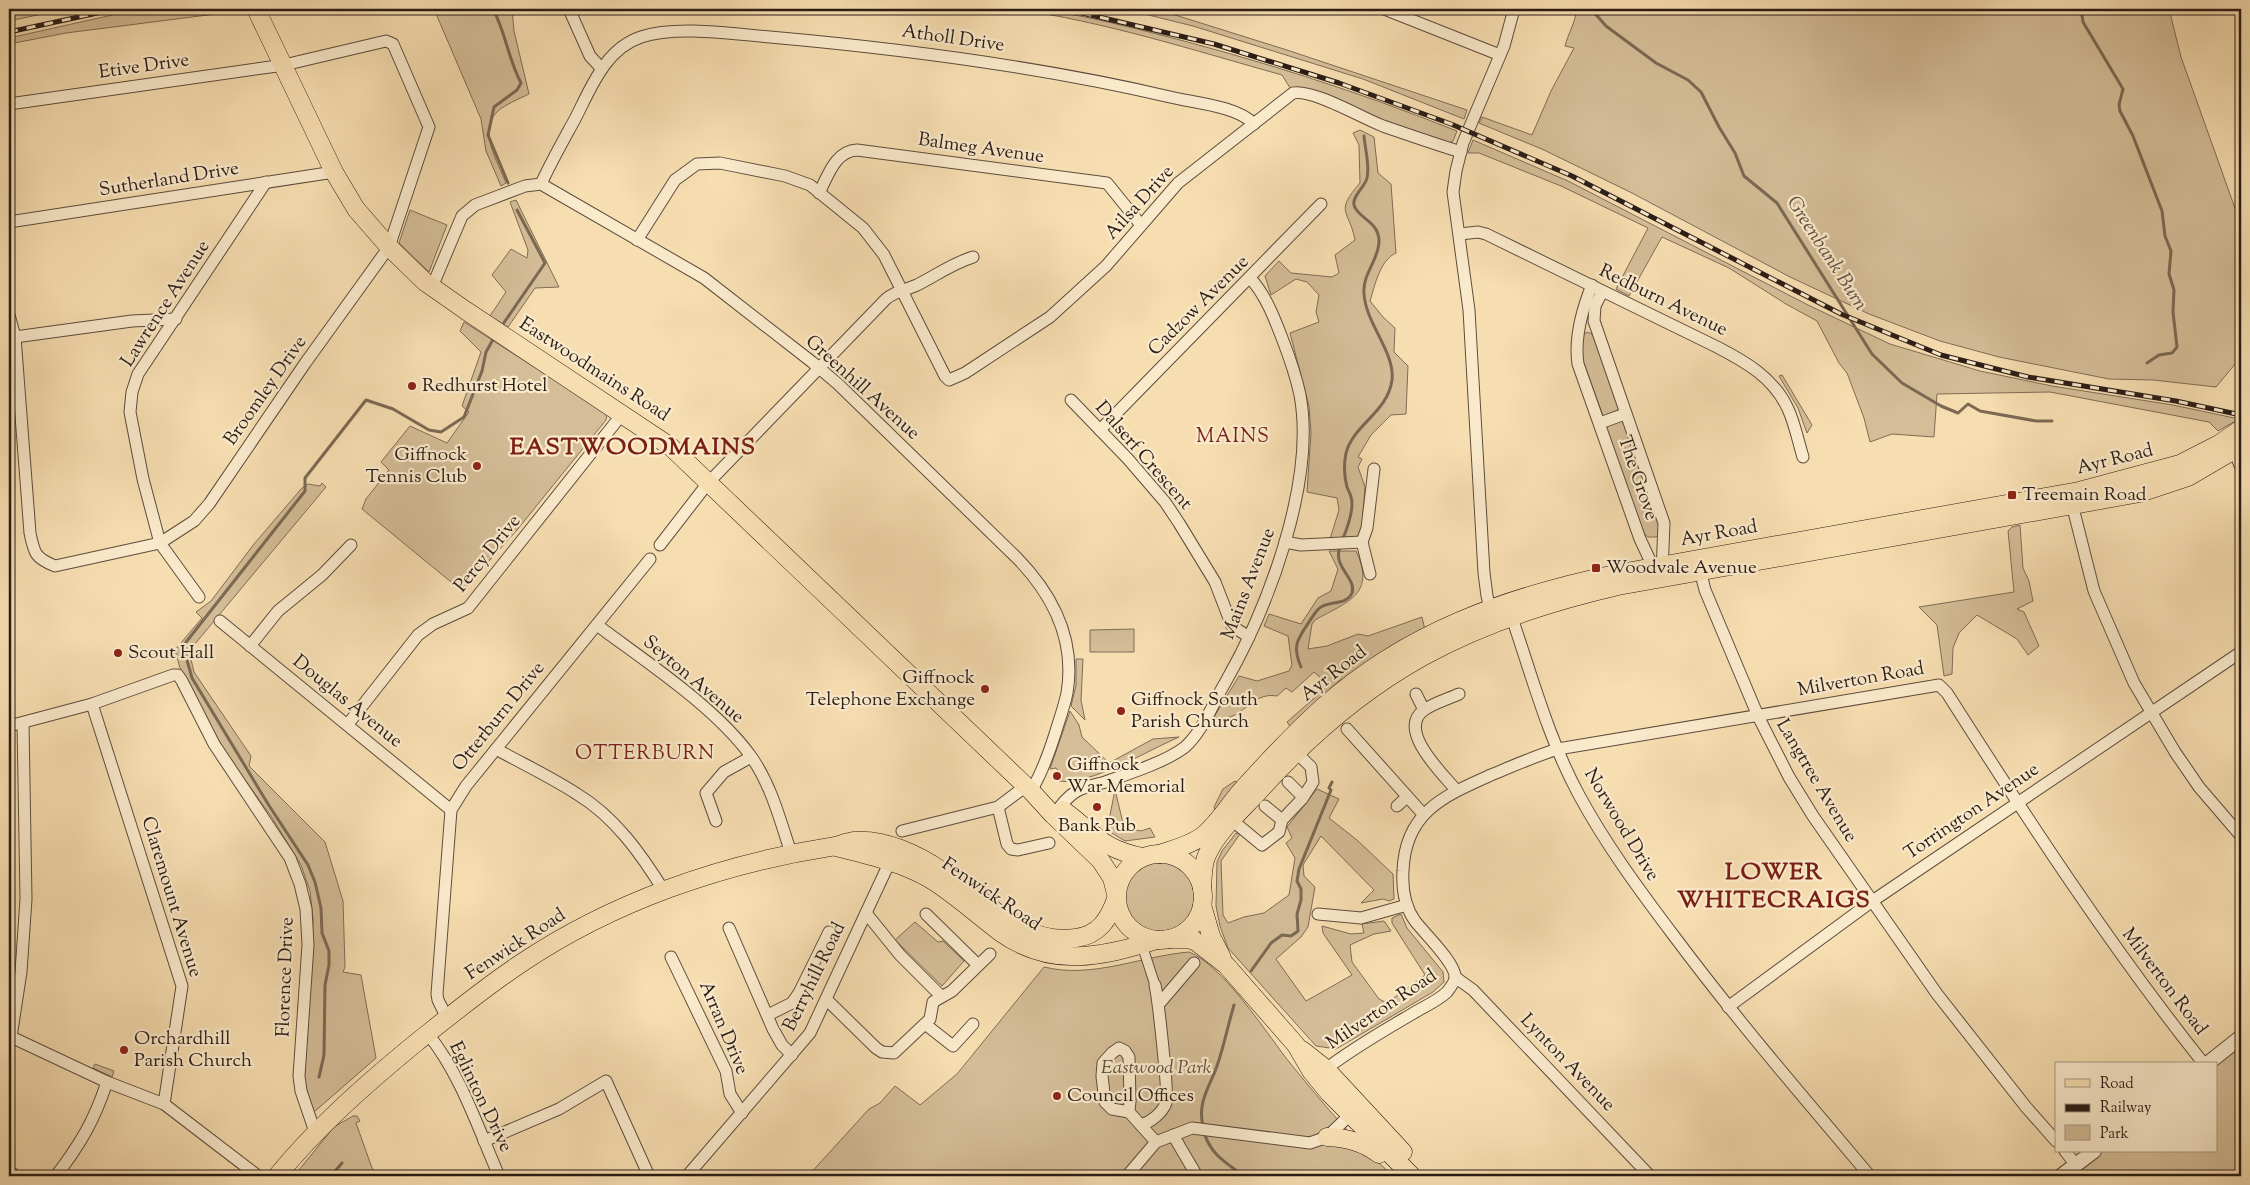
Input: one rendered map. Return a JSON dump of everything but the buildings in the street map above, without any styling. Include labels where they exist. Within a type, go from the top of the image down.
[{"type":"main road","name":"Eastwoodmains Road","points":[[256,9],[334,172],[356,209],[389,248],[432,287],[497,333],[671,447],[1028,788],[1056,811],[1107,846],[1119,852],[1151,855]]},
{"type":"main road","name":"Ayr Road","points":[[1151,855],[1185,846],[1202,836],[1275,754],[1332,699],[1380,664],[1431,633],[1492,616],[1578,582],[1699,565],[1793,549],[2071,499],[2138,485],[2180,464],[2238,443]]},
{"type":"main road","name":"Ayr Road","points":[[1202,897],[1206,856],[1233,821],[1296,752],[1352,701],[1386,677],[1492,616]]},
{"type":"main road","name":"Eastwoodmains Road","points":[[1056,811],[1101,861],[1112,878],[1116,897]]},
{"type":"main road","name":"Fenwick Road","points":[[277,1176],[315,1132],[355,1094],[447,1018],[514,968],[562,938],[612,912],[708,876],[791,853],[834,847],[862,840],[892,854],[931,879],[1021,945],[1041,952],[1078,957],[1096,955],[1156,941]]},
{"type":"main road","name":"Fenwick Road","points":[[892,854],[921,858],[943,871],[1016,926],[1047,938],[1063,940],[1080,938],[1096,931],[1107,920],[1116,897]]},
{"type":"main road","points":[[1226,965],[1211,936],[1195,872],[1184,861],[1172,855],[1151,855],[1134,862],[1124,871],[1118,885],[1116,897],[1121,917],[1130,928],[1140,936],[1156,941],[1188,939],[1195,941],[1226,965],[1296,1045],[1326,1069],[1355,1110],[1411,1176]]},
{"type":"main road","points":[[1156,941],[1182,934],[1191,927],[1199,915],[1202,897]]},
{"type":"main road","points":[[1296,1045],[1311,1071],[1355,1110],[1423,1176]]},
{"type":"main road","points":[[1327,1137],[1367,1144],[1411,1176]]},
{"type":"street","points":[[569,9],[590,56],[602,69]]},
{"type":"street","points":[[1384,9],[1500,55]]},
{"type":"street","points":[[1492,616],[1484,573],[1469,310],[1453,192],[1461,152],[1509,32],[1514,9]]},
{"type":"street","name":"Atholl Drive","points":[[541,184],[602,69],[622,46],[642,37],[664,32],[716,33],[844,44],[984,60],[1048,71],[1239,113],[1254,124]]},
{"type":"street","name":"Etive Drive","points":[[9,104],[284,65],[386,41],[392,44],[428,127],[389,248]]},
{"type":"street","name":"Ailsa Drive","points":[[903,291],[945,376],[952,380],[1050,317],[1106,266],[1178,183],[1293,93],[1302,92],[1383,126],[1461,152]]},
{"type":"street","name":"Balmeg Avenue","points":[[819,193],[842,154],[850,150],[857,150],[1107,183],[1141,225]]},
{"type":"street","points":[[637,240],[675,180],[697,164],[720,163],[785,176],[810,185],[864,228],[884,255],[903,291]]},
{"type":"street","name":"Sutherland Drive","points":[[9,222],[334,172]]},
{"type":"street","name":"Lawrence Avenue","points":[[160,543],[143,479],[130,412],[132,392],[138,374],[266,182]]},
{"type":"street","points":[[432,287],[462,216],[484,202],[525,186],[541,184]]},
{"type":"street","name":"Greenhill Avenue","points":[[541,184],[704,278],[819,367],[1040,583],[1054,607],[1067,649],[1067,693],[1050,750],[1028,788]]},
{"type":"street","name":"Cadzow Avenue","points":[[1100,430],[1321,204]]},
{"type":"street","name":"Redburn Avenue","points":[[1460,234],[1478,232],[1486,234],[1718,347],[1760,372],[1789,409],[1803,457]]},
{"type":"street","name":"Broomley Drive","points":[[160,543],[194,521],[209,504],[306,362],[389,248]]},
{"type":"street","name":"Otterburn Drive","points":[[447,1018],[437,994],[451,810],[466,786],[650,559],[708,483],[819,367],[895,292],[903,291],[919,284],[947,267],[973,257]]},
{"type":"street","name":"Mains Avenue","points":[[1056,811],[1079,790],[1134,772],[1184,747],[1202,723],[1249,638],[1265,601],[1285,542],[1294,506],[1299,479],[1302,423],[1300,395],[1276,324],[1257,285],[1250,278]]},
{"type":"street","name":"The Grove","points":[[1592,285],[1576,348],[1578,364],[1628,508],[1659,570]]},
{"type":"street","name":"The Grove","points":[[1602,292],[1595,306],[1594,321],[1664,523],[1659,570]]},
{"type":"street","points":[[9,315],[14,337],[30,533],[34,553],[42,561],[55,566],[160,543],[199,597]]},
{"type":"street","points":[[14,337],[132,321],[176,319]]},
{"type":"street","name":"Dalserf Crescent","points":[[1071,400],[1148,482],[1179,523],[1215,582],[1232,626],[1249,638]]},
{"type":"street","name":"Percy Drive","points":[[348,724],[418,636],[433,624],[468,608],[623,414]]},
{"type":"street","name":"The Grove","points":[[1600,423],[1625,414]]},
{"type":"street","points":[[1370,574],[1362,542],[1367,528],[1374,469]]},
{"type":"street","points":[[2071,499],[2094,591],[2120,655],[2150,713],[2199,787],[2241,836]]},
{"type":"street","points":[[1285,542],[1301,545],[1362,542]]},
{"type":"street","points":[[250,646],[278,611],[322,575],[351,545]]},
{"type":"street","name":"Langtree Avenue","points":[[1699,565],[1704,590],[1758,716],[1789,777],[1808,808],[1871,902],[1937,994],[2026,1107],[2055,1140]]},
{"type":"street","name":"Norwood Drive","points":[[1509,610],[1558,749],[1578,794],[1618,859],[1728,1007],[1870,1176]]},
{"type":"street","name":"Douglas Avenue","points":[[220,621],[451,810]]},
{"type":"street","name":"Seyton Avenue","points":[[597,624],[700,704],[731,733],[751,757],[772,797],[791,853]]},
{"type":"street","name":"Torrington Avenue","points":[[1728,1007],[1871,902],[2241,652]]},
{"type":"street","name":"Florence Drive","points":[[92,704],[173,675],[178,675],[223,760],[290,858],[300,884],[306,909],[308,945],[300,1076],[301,1090],[315,1132]]},
{"type":"street","name":"Milverton Road","points":[[1326,1069],[1447,992],[1456,977],[1452,966],[1416,923],[1407,905],[1403,890],[1403,856],[1413,829],[1423,814],[1446,795],[1538,755],[1558,749],[1939,685],[1948,693],[2017,803],[2107,936],[2166,1016],[2204,1062]]},
{"type":"street","points":[[1416,694],[1424,710]]},
{"type":"street","points":[[1456,790],[1423,749],[1416,735],[1418,716],[1424,710],[1459,694]]},
{"type":"street","points":[[9,726],[92,704]]},
{"type":"street","name":"Claremount Avenue","points":[[92,704],[182,986],[164,1104]]},
{"type":"street","points":[[23,723],[26,899],[21,972],[10,1037],[107,1082],[164,1104],[258,1176]]},
{"type":"street","points":[[1347,729],[1423,814]]},
{"type":"street","points":[[496,749],[578,794],[612,822],[642,856],[664,891]]},
{"type":"street","points":[[1233,821],[1262,846],[1279,832],[1282,820],[1303,797],[1313,782],[1311,767],[1296,752],[1275,754]]},
{"type":"street","points":[[716,821],[706,793],[724,772],[751,757]]},
{"type":"street","points":[[1288,782],[1303,797]]},
{"type":"street","points":[[902,831],[998,807],[1028,788]]},
{"type":"street","points":[[1397,806],[1408,797]]},
{"type":"street","points":[[1265,806],[1282,820]]},
{"type":"street","points":[[998,807],[1007,844],[1011,849],[1018,850],[1049,843]]},
{"type":"street","name":"Berryhill Road","points":[[687,1176],[810,1033],[892,854]]},
{"type":"street","points":[[1318,914],[1361,918],[1407,905]]},
{"type":"street","points":[[866,913],[900,955],[941,996]]},
{"type":"street","points":[[926,914],[978,966]]},
{"type":"street","points":[[729,928],[782,1045],[792,1055]]},
{"type":"street","points":[[768,1015],[792,1003],[829,932]]},
{"type":"street","points":[[1141,1125],[1149,1123],[1163,1109],[1168,1096],[1160,1038],[1159,1004],[1154,985],[1156,941]]},
{"type":"street","points":[[826,998],[882,1052],[894,1053],[930,1019],[933,1002],[952,991],[990,954]]},
{"type":"street","name":"Arran Drive","points":[[671,957],[726,1071],[730,1094],[742,1113]]},
{"type":"street","points":[[1159,1004],[1194,963]]},
{"type":"street","name":"Lynton Avenue","points":[[1456,977],[1473,990],[1650,1176]]},
{"type":"street","points":[[925,1024],[953,1046],[973,1024]]},
{"type":"street","name":"Eglinton Drive","points":[[428,1034],[443,1054],[500,1176]]},
{"type":"street","points":[[2209,1062],[2241,1037]]},
{"type":"street","points":[[1129,1112],[1129,1057],[1125,1051],[1119,1048],[1103,1064],[1103,1093],[1105,1102],[1112,1109],[1129,1112],[1156,1142]]},
{"type":"street","points":[[484,1141],[559,1109],[606,1081],[649,1176]]},
{"type":"street","points":[[56,1176],[86,1135],[107,1082]]},
{"type":"street","points":[[1127,1176],[1156,1142],[1173,1135],[1202,1129],[1310,1143],[1327,1137],[1355,1110]]},
{"type":"street","points":[[1173,1135],[1197,1176]]},
{"type":"street","points":[[2066,1152],[2076,1164]]},
{"type":"street","points":[[2061,1176],[2093,1152]]},
{"type":"street","points":[[9,1171],[16,1176]]},
{"type":"green space","points":[[9,9],[66,9],[9,21]]},
{"type":"green space","points":[[139,9],[247,10],[66,33],[9,44],[9,38]]},
{"type":"green space","points":[[434,9],[512,9],[514,31],[529,94],[498,111],[489,127],[489,137],[494,156],[506,183],[501,186],[486,151],[481,119]]},
{"type":"green space","points":[[1014,9],[1082,16],[1188,42],[1266,64],[1343,89],[1457,131],[1453,141],[1449,143],[1292,91],[1282,75],[1115,29],[1048,14]]},
{"type":"green space","points":[[1124,9],[1156,9],[1467,110],[1464,119],[1363,79],[1193,26]]},
{"type":"green space","points":[[1576,9],[2169,9],[2181,57],[2241,225],[2241,357],[2216,387],[2153,380],[2109,379],[1999,357],[1940,341],[1869,314],[1790,277],[1632,193],[1544,150],[1479,123],[1482,117],[1532,135],[1551,91],[1574,48],[1565,46],[1574,22]]},
{"type":"green space","points":[[1360,130],[1374,137],[1378,173],[1391,184],[1396,253],[1390,256],[1382,267],[1370,301],[1395,328],[1394,352],[1408,366],[1406,414],[1391,415],[1371,435],[1358,457],[1362,459],[1358,467],[1365,487],[1361,539],[1330,539],[1339,510],[1337,498],[1307,492],[1311,433],[1309,406],[1290,333],[1319,322],[1316,312],[1319,295],[1307,282],[1296,279],[1271,295],[1265,276],[1279,261],[1291,273],[1332,277],[1339,273],[1335,255],[1355,240],[1345,206],[1347,200],[1360,183],[1359,145],[1353,133]]},
{"type":"green space","points":[[1473,140],[1568,181],[1808,305],[1890,344],[1980,371],[2052,386],[2173,405],[2239,419],[2218,431],[2209,422],[2050,392],[1937,394],[1934,437],[1892,434],[1870,442],[1864,418],[1847,373],[1839,363],[1817,321],[1729,268],[1662,237],[1629,296],[1616,289],[1648,228],[1561,186],[1479,153],[1468,153]]},
{"type":"green space","points":[[516,200],[559,287],[535,288],[508,327],[490,316],[506,292],[492,275],[511,249],[527,258],[528,250],[510,202]]},
{"type":"green space","points":[[410,210],[447,225],[429,272],[399,243]]},
{"type":"green space","name":"Giffnock Tennis Club","points":[[464,322],[607,414],[606,420],[517,530],[462,591],[362,509],[366,499],[389,470],[381,462],[410,426],[447,443],[469,412],[462,406],[481,352],[460,331]]},
{"type":"green space","points":[[1587,332],[1594,335],[1620,409],[1603,416],[1581,355],[1583,335]]},
{"type":"green space","points":[[1782,375],[1812,425],[1807,433],[1798,408],[1779,376]]},
{"type":"green space","points":[[1623,420],[1661,532],[1656,537],[1648,537],[1641,531],[1605,427]]},
{"type":"green space","points":[[322,483],[326,487],[189,651],[194,672],[251,756],[249,766],[325,842],[343,901],[345,967],[343,972],[361,975],[376,1058],[314,1112],[304,1090],[302,1070],[311,971],[313,919],[310,891],[301,865],[271,816],[225,752],[180,668],[175,650],[202,618],[196,612],[211,601],[254,544],[302,488],[308,484],[320,486]]},
{"type":"green space","points":[[2020,525],[2023,568],[2029,581],[2033,601],[2017,609],[2024,612],[2039,646],[2028,655],[2017,639],[1977,615],[1959,633],[1953,648],[1952,674],[1944,676],[1937,625],[1919,607],[2014,592],[2008,531],[2012,527]]},
{"type":"green space","points":[[1329,551],[1356,551],[1363,577],[1361,587],[1348,601],[1315,620],[1312,624],[1308,649],[1327,646],[1358,634],[1368,636],[1422,617],[1425,630],[1339,681],[1290,726],[1287,722],[1320,693],[1315,686],[1322,679],[1314,672],[1292,692],[1286,688],[1277,696],[1259,698],[1232,716],[1224,718],[1214,717],[1239,676],[1257,681],[1289,671],[1292,665],[1288,636],[1264,626],[1269,614],[1301,624],[1318,598],[1331,591],[1338,569]]},
{"type":"green space","points":[[1134,629],[1134,652],[1090,652],[1090,630]]},
{"type":"green space","points":[[1076,659],[1083,659],[1081,700],[1085,720],[1071,706],[1076,685]]},
{"type":"green space","points":[[1070,711],[1079,725],[1082,737],[1109,763],[1153,739],[1179,737],[1102,773],[1072,781],[1059,781],[1063,777],[1056,768],[1050,769]]},
{"type":"green space","points":[[1235,781],[1237,782],[1215,810],[1214,807],[1223,789]]},
{"type":"green space","points":[[1317,789],[1339,799],[1329,818],[1357,840],[1393,874],[1394,899],[1361,903],[1374,890],[1321,836],[1303,865],[1304,876],[1315,887],[1308,927],[1301,937],[1276,959],[1306,1001],[1352,975],[1323,933],[1322,926],[1351,934],[1364,933],[1362,924],[1384,921],[1391,931],[1374,934],[1350,945],[1352,962],[1379,999],[1387,1003],[1425,975],[1392,923],[1392,918],[1401,914],[1407,928],[1443,972],[1444,982],[1433,992],[1336,1049],[1316,1046],[1228,948],[1220,926],[1216,906],[1217,862],[1222,851],[1236,833],[1240,834],[1221,861],[1223,915],[1228,923],[1264,913],[1289,895],[1295,858],[1286,843],[1292,838],[1287,827]]},
{"type":"green space","points":[[1115,790],[1124,827],[1141,831],[1150,828],[1155,837],[1125,841],[1107,830]]},
{"type":"green space","points":[[1160,859],[1174,862],[1186,870],[1194,882],[1197,896],[1194,910],[1186,922],[1174,930],[1160,933],[1146,930],[1134,922],[1126,910],[1123,896],[1126,882],[1134,870],[1146,862]]},
{"type":"green space","points":[[915,922],[938,942],[943,941],[964,961],[942,986],[895,940]]},
{"type":"green space","name":"Eastwood Park","points":[[1189,952],[1202,959],[1215,970],[1242,999],[1286,1058],[1324,1104],[1364,1149],[1393,1176],[808,1176],[869,1109],[880,1103],[895,1086],[920,1105],[957,1074],[1044,967],[1062,970],[1099,969]]},
{"type":"green space","points":[[2241,1037],[2241,1176],[2062,1176],[2093,1152],[2218,1152],[2218,1062]]},
{"type":"green space","points":[[95,1064],[114,1071],[112,1077],[93,1068]]},
{"type":"green space","points":[[353,1116],[357,1116],[360,1121],[356,1123],[372,1168],[378,1175],[294,1176],[334,1127]]},
{"type":"waterway","points":[[493,9],[521,83],[517,90],[494,107],[488,135],[508,183]]},
{"type":"waterway","name":"Greenbank Burn","points":[[1591,9],[1606,26],[1656,63],[1688,80],[1701,92],[1735,153],[1744,176],[1777,203],[1872,354],[1902,383],[1941,406],[1958,413],[1968,404],[1980,411],[2036,421],[2052,421]]},
{"type":"waterway","name":"Greenbank Burn","points":[[2081,9],[2083,22],[2123,89],[2119,105],[2120,111],[2133,136],[2162,211],[2165,236],[2171,251],[2169,274],[2174,290],[2173,312],[2177,347],[2172,353],[2159,355],[2147,363]]},
{"type":"waterway","points":[[1342,541],[1352,507],[1345,478],[1346,453],[1356,434],[1384,401],[1392,380],[1392,369],[1389,359],[1370,316],[1364,294],[1365,280],[1376,254],[1379,241],[1376,229],[1359,213],[1354,205],[1355,198],[1366,181],[1368,173],[1364,136]]},
{"type":"waterway","points":[[501,327],[545,263],[517,210]]},
{"type":"waterway","points":[[319,1077],[324,1055],[325,985],[329,965],[329,951],[322,933],[321,908],[315,882],[308,865],[268,804],[192,678],[183,646],[305,491],[305,478],[366,400],[393,409],[429,430],[441,432],[464,417],[482,371],[486,352],[495,336]]},
{"type":"waterway","points":[[1301,667],[1298,660],[1297,643],[1315,613],[1325,605],[1350,597],[1352,593],[1351,582],[1339,561],[1340,547]]},
{"type":"waterway","points":[[1251,971],[1271,943],[1282,935],[1291,936],[1298,931],[1297,914],[1301,900],[1301,889],[1297,881],[1299,869],[1331,790],[1329,788],[1332,782]]},
{"type":"waterway","points":[[1203,1126],[1202,1109],[1205,1094],[1219,1058],[1234,1005]]},
{"type":"waterway","points":[[1204,1132],[1215,1152],[1244,1176]]},
{"type":"waterway","points":[[331,1176],[342,1163]]},
{"type":"railway","points":[[9,32],[116,9]]},
{"type":"railway","points":[[1065,9],[1214,44],[1339,83],[1451,124],[1572,176],[1841,314],[1941,355],[2028,377],[2176,401],[2241,415]]},
{"type":"place","name":"Redhurst Hotel","points":[[412,386]]},
{"type":"place","name":"Giffnock Tennis Club","points":[[477,466]]},
{"type":"place","name":"Treemain Road","points":[[2012,495]]},
{"type":"place","name":"Woodvale Avenue","points":[[1596,568]]},
{"type":"place","name":"Scout Hall","points":[[118,653]]},
{"type":"place","name":"Giffnock Telephone Exchange","points":[[985,689]]},
{"type":"place","name":"Giffnock South Parish Church","points":[[1121,711]]},
{"type":"place","name":"Giffnock War Memorial","points":[[1057,776]]},
{"type":"place","name":"Bank Pub","points":[[1097,807]]},
{"type":"place","name":"Orchardhill Parish Church","points":[[124,1050]]},
{"type":"place","name":"Council Offices","points":[[1057,1096]]},
{"type":"district","name":"MAINS","points":[[1233,437]]},
{"type":"district","name":"EASTWOODMAINS","points":[[633,448]]},
{"type":"district","name":"OTTERBURN","points":[[645,754]]},
{"type":"district","name":"LOWER WHITECRAIGS","points":[[1774,887]]}]
